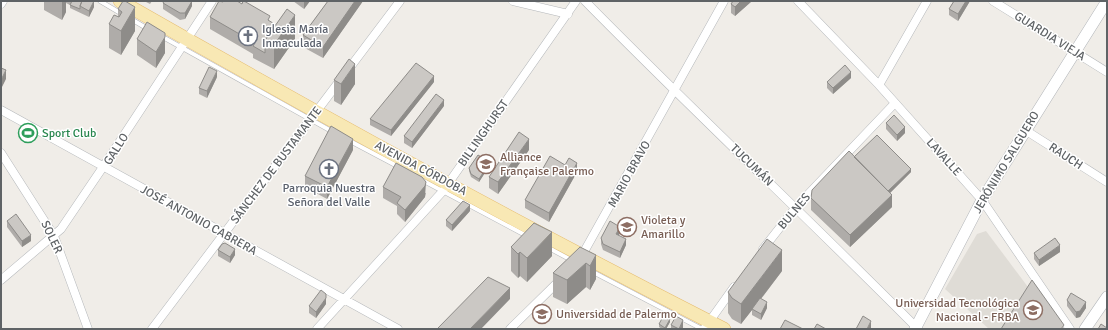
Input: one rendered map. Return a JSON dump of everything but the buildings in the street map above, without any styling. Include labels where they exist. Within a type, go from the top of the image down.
[{"type":"main road","name":"AVENIDA CÓRDOBA","points":[[120,1],[184,44],[446,187],[576,266],[705,326],[724,329]]},
{"type":"street","name":"GALLO","points":[[1,280],[54,236],[103,167],[212,1]]},
{"type":"street","name":"SÁNCHEZ DE BUSTAMANTE","points":[[152,329],[400,1]]},
{"type":"street","points":[[513,1],[568,14]]},
{"type":"street","name":"BILLINGHURST","points":[[317,329],[446,187],[576,1]]},
{"type":"street","name":"TUCUMÁN","points":[[585,1],[674,91],[796,207],[916,328]]},
{"type":"street","name":"MARIO BRAVO","points":[[510,329],[576,266],[724,1]]},
{"type":"street","name":"LAVALLE","points":[[798,1],[879,85],[982,200],[1070,329]]},
{"type":"street","points":[[879,85],[927,1]]},
{"type":"street","name":"GUARDIA VIEJA","points":[[993,1],[1107,72]]},
{"type":"street","name":"JERÓNIMO SALGUERO","points":[[916,328],[982,200],[1107,1]]},
{"type":"street","name":"BULNES","points":[[757,258],[796,207],[895,103]]},
{"type":"street","name":"JOSÉ ANTONIO CABRERA","points":[[1,110],[398,329]]},
{"type":"street","name":"RAUCH","points":[[1026,130],[1107,182]]},
{"type":"street","name":"SOLER","points":[[1,153],[54,236],[88,329]]},
{"type":"street","points":[[705,326],[738,283]]},
{"type":"street","points":[[1085,329],[1107,297]]},
{"type":"lane","points":[[100,1],[152,31]]},
{"type":"lane","name":"AVENIDA CÓRDOBA","points":[[159,35],[184,44]]},
{"type":"lane","name":"AVENIDA CÓRDOBA","points":[[313,115],[337,134]]},
{"type":"lane","name":"AVENIDA CÓRDOBA","points":[[344,138],[405,170]]},
{"type":"lane","name":"AVENIDA CÓRDOBA","points":[[417,177],[446,187],[534,240]]},
{"type":"lane","name":"AVENIDA CÓRDOBA","points":[[540,243],[576,266]]},
{"type":"shaded area","points":[[986,231],[1031,291],[1009,329],[989,329],[945,289],[977,234]]},
{"type":"place","name":"Iglesia María Inmaculada","points":[[248,36]]},
{"type":"place","name":"Sport Club","points":[[28,133]]},
{"type":"place","name":"Alliance Française Palermo","points":[[486,164]]},
{"type":"place","name":"Parroquia Nuestra Señora del Valle","points":[[329,169]]},
{"type":"place","name":"Violeta y Amarillo","points":[[627,227]]},
{"type":"place","name":"Universidad Tecnológica Nacional - FRBA","points":[[1033,310]]},
{"type":"place","name":"Universidad de Palermo","points":[[542,314]]}]
